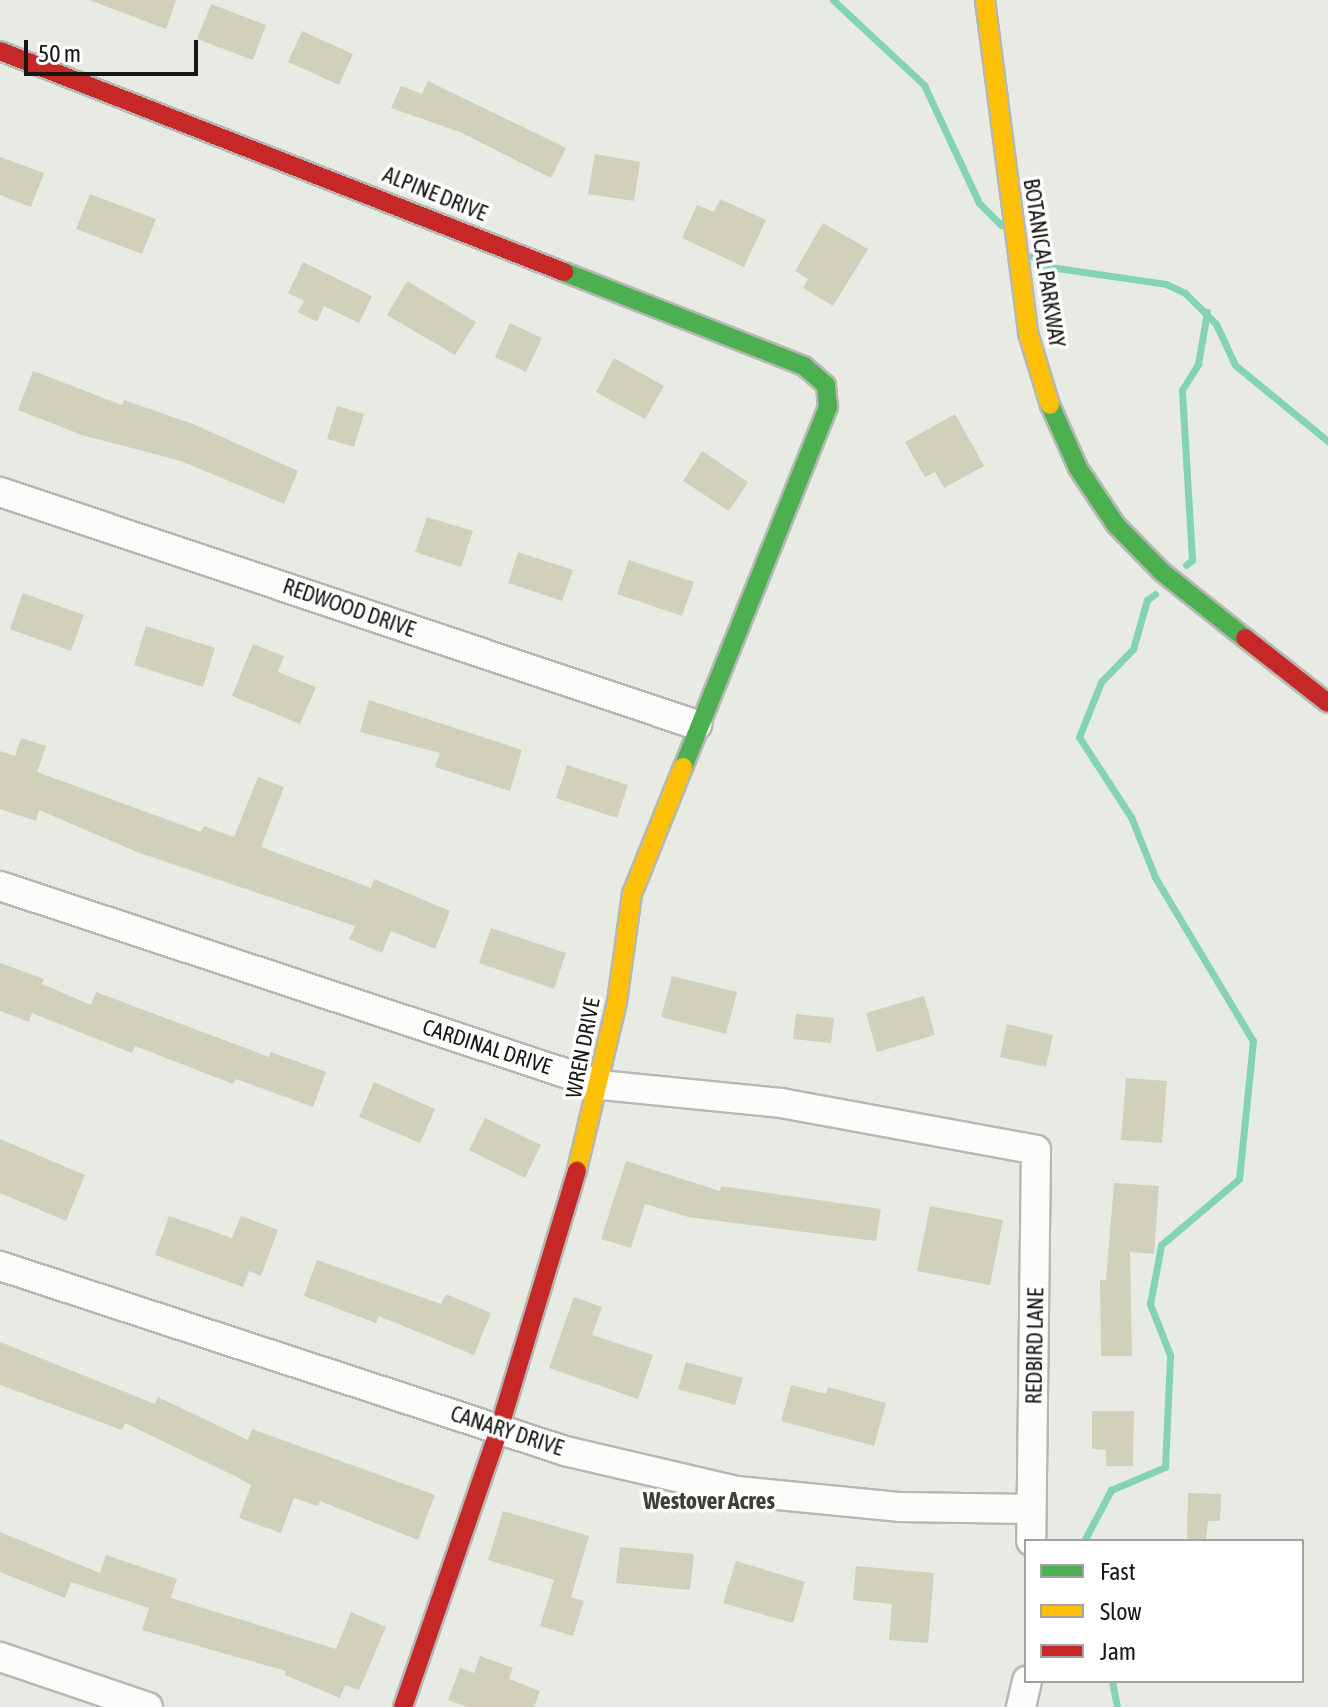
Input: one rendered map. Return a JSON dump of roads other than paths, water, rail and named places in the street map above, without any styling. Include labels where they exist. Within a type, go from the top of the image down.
[{"type":"street","name":"BOTANICAL PARKWAY","points":[[985,0],[1028,333],[1051,409],[1078,468],[1116,525],[1195,601],[1328,703]]},
{"type":"street","name":"ALPINE DRIVE","points":[[0,51],[804,366],[826,385],[828,407]]},
{"type":"street","name":"WREN DRIVE","points":[[403,1707],[499,1429],[601,1085],[632,894],[697,725],[828,407]]},
{"type":"street","name":"REDWOOD DRIVE","points":[[0,492],[697,725]]},
{"type":"street","name":"CARDINAL DRIVE","points":[[0,886],[601,1085],[781,1103],[1036,1150]]},
{"type":"street","name":"REDBIRD LANE","points":[[1031,1539],[1036,1150]]},
{"type":"street","name":"CANARY DRIVE","points":[[0,1266],[499,1429],[737,1491],[901,1507],[1031,1509]]},
{"type":"street","points":[[0,1657],[148,1707]]},
{"type":"street","points":[[1021,1707],[1027,1683]]},
{"type":"waterway","points":[[833,0],[924,85],[979,203],[1001,225]]},
{"type":"waterway","points":[[1032,256],[1043,266],[1166,284],[1185,293],[1216,324],[1235,365],[1328,441]]},
{"type":"waterway","points":[[1186,565],[1192,560],[1182,390],[1198,364],[1207,312]]},
{"type":"waterway","points":[[1085,1539],[1111,1490],[1165,1467],[1170,1355],[1150,1304],[1161,1245],[1239,1179],[1253,1041],[1155,877],[1131,817],[1079,737],[1101,682],[1133,649],[1147,600],[1155,594]]},
{"type":"waterway","points":[[1112,1683],[1117,1707]]},
{"type":"district","name":"Westover Acres","points":[[709,1501]]}]
